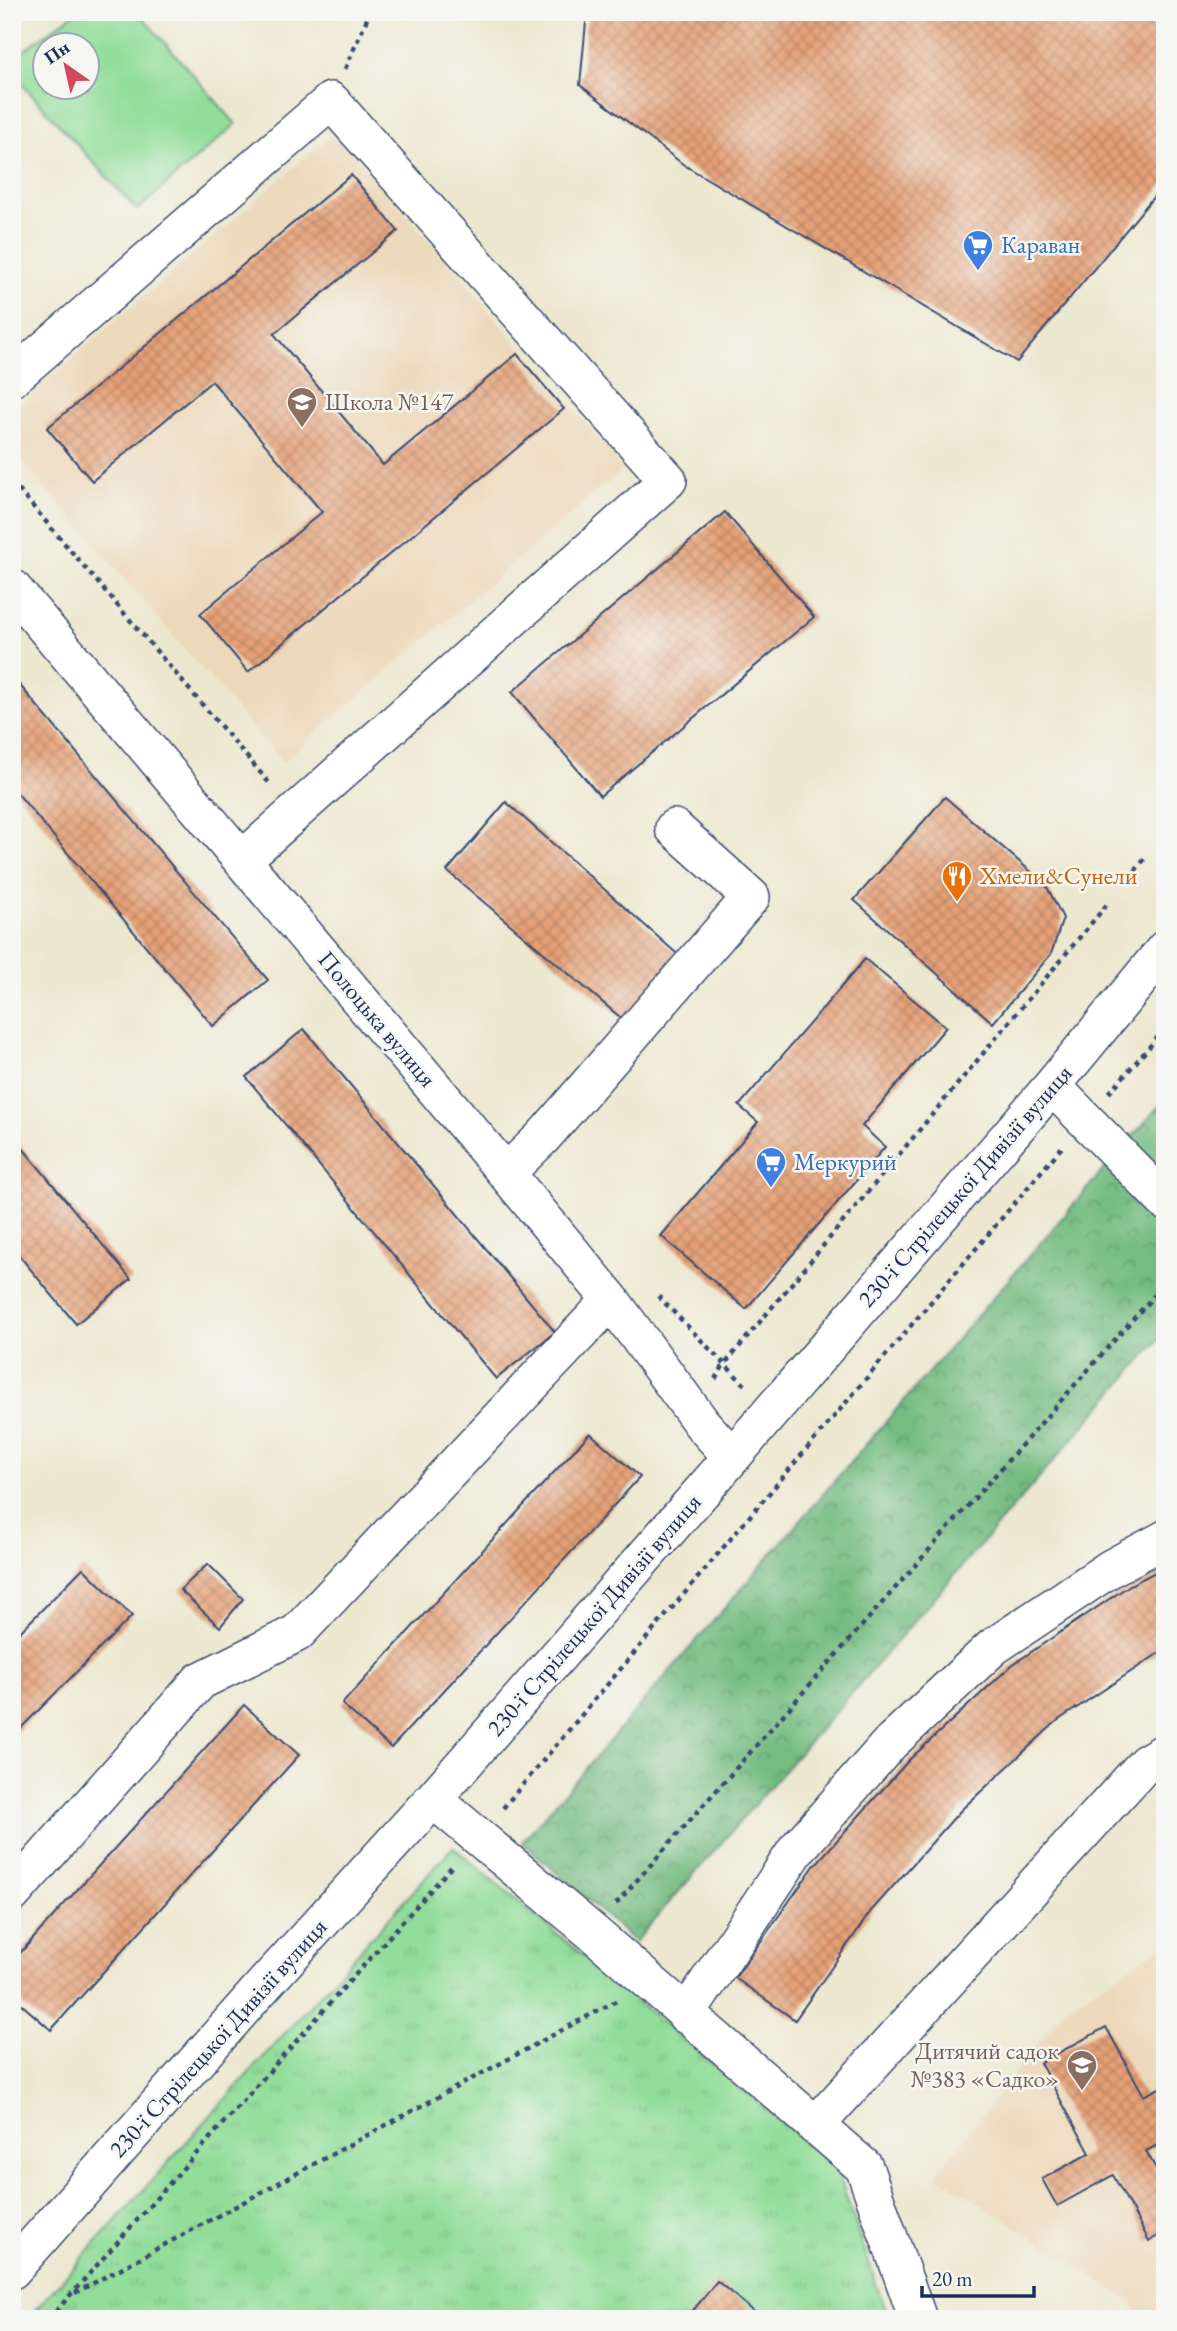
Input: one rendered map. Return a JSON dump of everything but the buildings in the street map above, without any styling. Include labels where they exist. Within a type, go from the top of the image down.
[{"type":"street","points":[[12,378],[331,101],[668,480],[243,859]]},
{"type":"street","name":"Полоцька вулиця","points":[[18,604],[243,859],[506,1173],[611,1300],[703,1425],[732,1457]]},
{"type":"street","points":[[506,1173],[543,1136],[751,897],[674,828]]},
{"type":"street","name":"230-ї Стрілецької Дивізії вулиця","points":[[12,2270],[262,1987],[433,1799],[732,1457],[1052,1086],[1165,950]]},
{"type":"street","points":[[1052,1086],[1165,1201]]},
{"type":"street","points":[[12,1894],[200,1681],[297,1633],[611,1300]]},
{"type":"street","points":[[686,2015],[797,1849],[890,1743],[993,1647],[1111,1568],[1165,1539]]},
{"type":"street","points":[[815,2126],[1146,1763],[1165,1752]]},
{"type":"street","points":[[433,1799],[864,2167],[918,2319]]},
{"type":"path","points":[[331,101],[370,12]]},
{"type":"path","points":[[12,482],[295,812]]},
{"type":"path","points":[[1135,871],[1147,856]]},
{"type":"path","points":[[703,1425],[716,1375],[1109,902]]},
{"type":"path","points":[[48,2319],[479,1836],[1165,1029]]},
{"type":"path","points":[[592,1932],[1165,1283]]},
{"type":"path","points":[[72,2295],[650,1982]]},
{"type":"shaded area","name":"Школа №147","points":[[335,132],[624,468],[282,762],[12,449],[12,410]]},
{"type":"shaded area","name":"Дитячий садок №383 «Садко»","points":[[1165,1946],[1165,2319],[1141,2319],[1129,2300],[936,2175],[1064,2009]]},
{"type":"green space","points":[[76,12],[138,12],[236,124],[137,210],[38,102],[102,102],[102,32],[49,32]]},
{"type":"green space","points":[[32,44],[32,95],[12,73],[12,59]]},
{"type":"green space","points":[[1165,1099],[1165,1333],[635,1942],[522,1842]]},
{"type":"green space","points":[[453,1847],[836,2167],[888,2319],[27,2319]]},
{"type":"place","name":"Караван","points":[[978,272]]},
{"type":"place","name":"Школа №147","points":[[302,429]]},
{"type":"place","name":"Хмели&Сунели","points":[[957,903]]},
{"type":"place","name":"Меркурий","points":[[771,1189]]},
{"type":"place","name":"Дитячий садок №383 «Садко»","points":[[1082,2092]]}]
